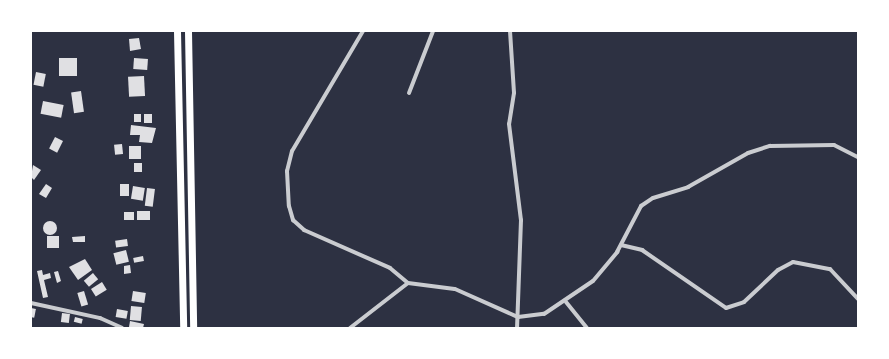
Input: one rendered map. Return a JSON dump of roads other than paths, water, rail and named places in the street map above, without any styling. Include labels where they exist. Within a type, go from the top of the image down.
[{"type":"highway","points":[[177,31],[183,328]]},
{"type":"highway","points":[[188,31],[193,328]]},
{"type":"street","points":[[363,31],[292,152],[287,171],[289,206],[294,220],[304,230],[390,268],[408,283],[456,289],[518,317],[544,314],[566,302],[593,281],[621,245],[641,206],[653,198],[688,186],[748,153],[790,144],[834,145],[858,157]]},
{"type":"street","points":[[409,93],[433,31]]},
{"type":"street","points":[[510,31],[514,92],[509,124],[520,220],[517,328]]},
{"type":"street","points":[[621,245],[642,250],[726,308],[744,302],[778,270],[792,262],[830,270],[858,299]]},
{"type":"street","points":[[350,328],[408,283]]},
{"type":"street","points":[[566,302],[587,328]]},
{"type":"street","points":[[31,303],[100,318],[122,328]]}]
